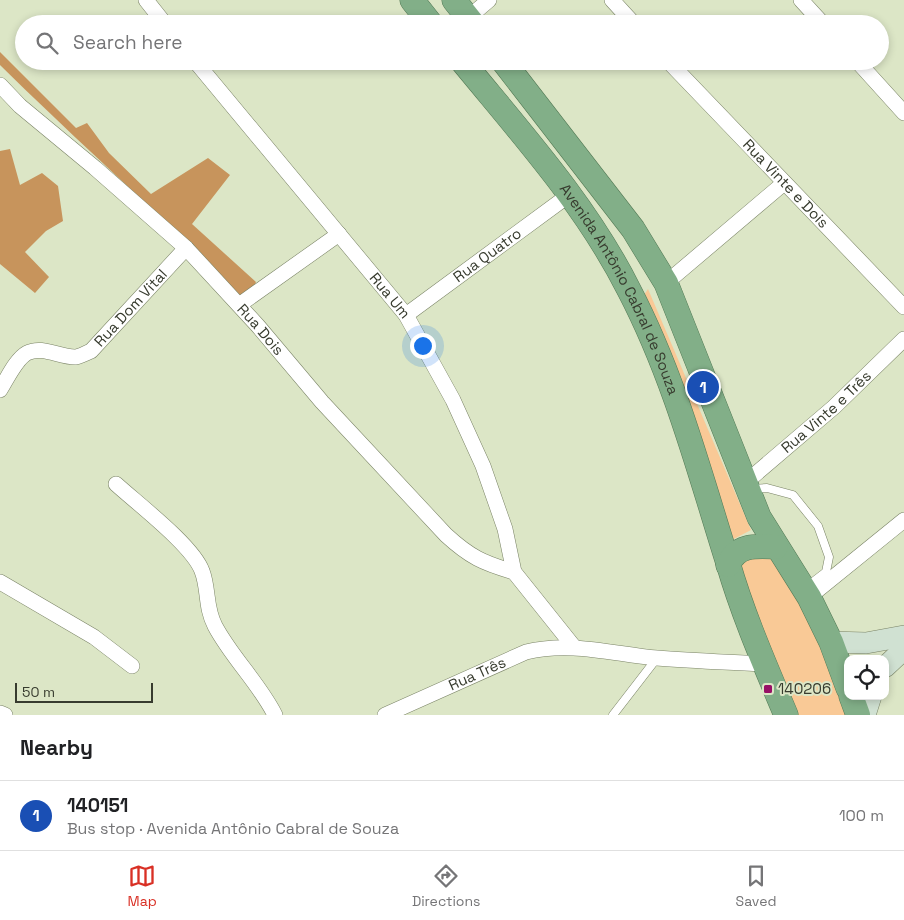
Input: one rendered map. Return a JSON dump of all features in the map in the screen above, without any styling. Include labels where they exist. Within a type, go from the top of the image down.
[{"type":"highway","points":[[412,0],[424,15]]},
{"type":"highway","name":"Avenida Antônio Cabral de Souza","points":[[469,70],[569,195],[629,289],[666,373],[693,446],[728,565],[786,715]]},
{"type":"highway","points":[[509,70],[627,222],[666,283],[759,517],[806,593],[831,642],[844,677]]},
{"type":"highway","points":[[728,565],[731,558],[744,548],[776,547]]},
{"type":"highway","points":[[852,700],[858,715]]},
{"type":"main road","points":[[831,642],[866,643],[904,636]]},
{"type":"main road","points":[[889,663],[904,649]]},
{"type":"main road","points":[[864,715],[870,700]]},
{"type":"street","points":[[146,0],[158,15]]},
{"type":"street","points":[[465,14],[489,0]]},
{"type":"street","points":[[612,0],[626,15]]},
{"type":"street","points":[[801,0],[815,15]]},
{"type":"street","name":"Rua Um","points":[[202,70],[406,315],[453,400],[483,466],[505,529],[514,572]]},
{"type":"street","name":"Rua Vinte e Dois","points":[[677,70],[904,307]]},
{"type":"street","points":[[865,70],[904,114]]},
{"type":"street","name":"Rua Dois","points":[[0,85],[20,106],[95,168],[186,248],[239,305],[322,402],[446,535],[467,554],[487,564],[514,572]]},
{"type":"street","points":[[666,283],[784,183]]},
{"type":"street","name":"Rua Quatro","points":[[406,315],[569,195]]},
{"type":"street","points":[[239,305],[339,234]]},
{"type":"street","name":"Rua Dom Vital","points":[[0,390],[25,354],[33,350],[66,357],[78,357],[91,351],[186,248]]},
{"type":"street","name":"Rua Vinte e Três","points":[[747,486],[834,407],[904,339]]},
{"type":"street","points":[[116,484],[191,553],[202,570],[208,609],[215,627],[267,699],[275,715]]},
{"type":"street","points":[[806,593],[904,520]]},
{"type":"street","points":[[514,572],[574,647]]},
{"type":"street","points":[[0,582],[94,638],[132,666]]},
{"type":"street","name":"Rua Três","points":[[385,715],[526,652],[548,646],[574,647],[658,658],[765,664]]},
{"type":"street","points":[[0,713],[5,715]]},
{"type":"lane","points":[[747,486],[767,488],[793,495],[818,526],[830,557],[826,572],[806,593]]},
{"type":"lane","points":[[613,715],[658,658]]},
{"type":"shaded area","points":[[0,52],[15,67],[15,70],[18,70],[76,128],[87,123],[109,153],[151,194],[208,158],[230,175],[192,224],[256,282],[246,302],[186,242],[0,65]]},
{"type":"shaded area","points":[[10,149],[20,185],[42,173],[58,186],[63,221],[46,231],[25,252],[49,277],[35,293],[0,264],[0,151]]},
{"type":"shaded area","points":[[648,289],[751,530],[728,542],[644,295]]},
{"type":"shaded area","points":[[746,547],[776,561],[817,624],[848,715],[796,715],[777,677],[737,558]]},
{"type":"place","name":"140151","points":[[703,387]]},
{"type":"place","name":"140206","points":[[768,689]]}]
